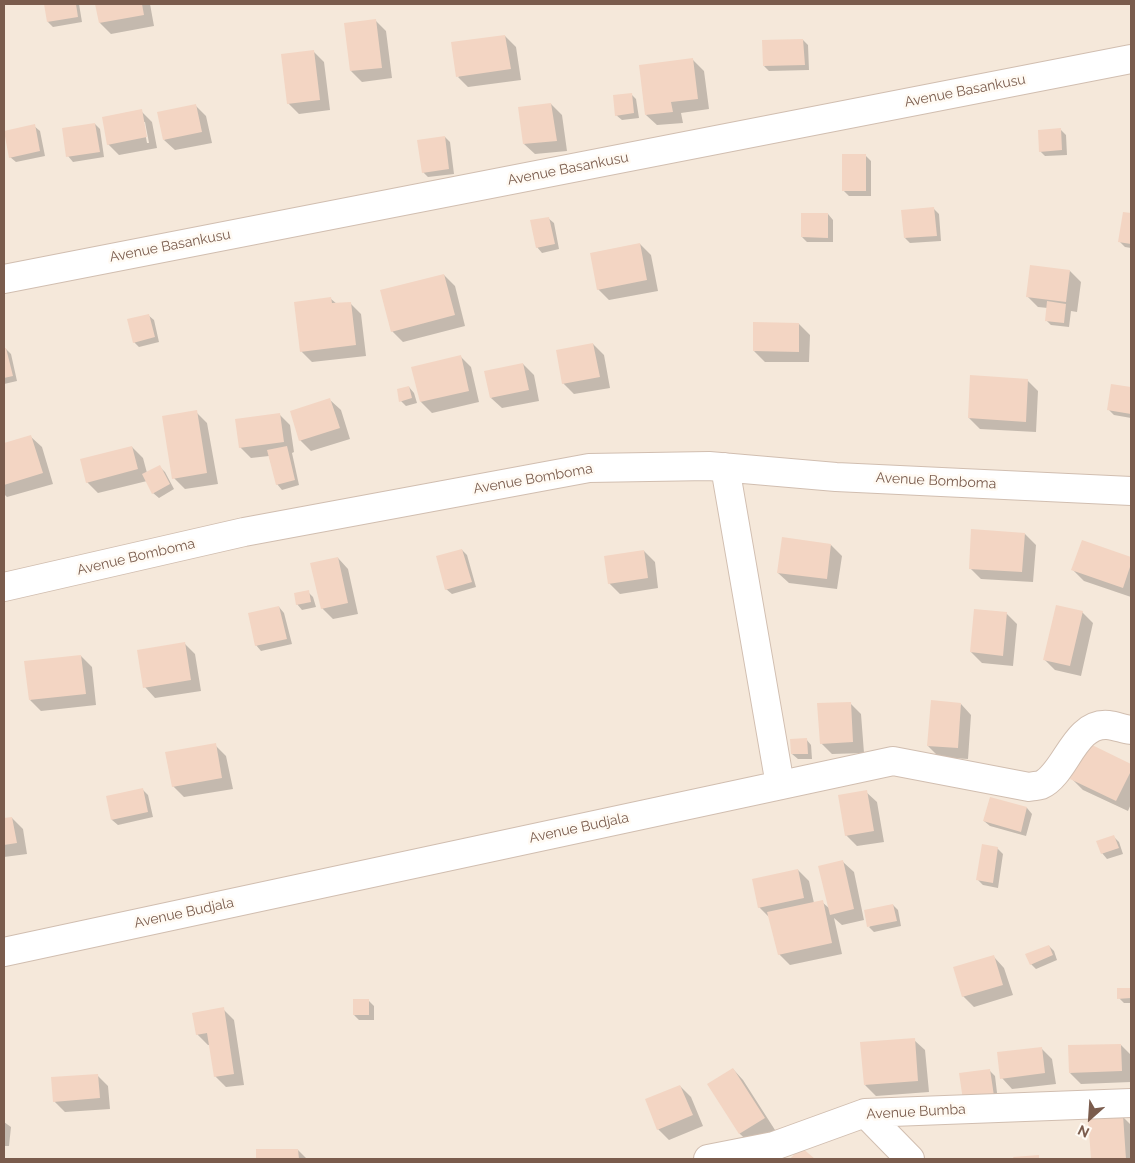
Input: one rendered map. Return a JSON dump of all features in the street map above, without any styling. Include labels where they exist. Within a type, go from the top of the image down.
[{"type":"street","name":"Avenue Basankusu","points":[[4,279],[1131,59]]},
{"type":"street","name":"Avenue Bomboma","points":[[4,587],[244,532],[588,468],[709,466],[836,477],[1131,490]]},
{"type":"street","points":[[726,467],[780,785]]},
{"type":"street","name":"Avenue Budjala","points":[[4,952],[893,760],[1029,787],[1041,784],[1054,774],[1074,746],[1090,728],[1107,724],[1131,730]]},
{"type":"street","name":"Avenue Bumba","points":[[708,1159],[774,1146],[865,1113],[1131,1103]]},
{"type":"street","points":[[865,1113],[910,1159]]},
{"type":"shaded area","points":[[4,4],[1131,4],[1131,1159],[4,1159]]},
{"type":"building","points":[[44,4],[76,4],[78,17],[47,22]]},
{"type":"building","points":[[95,4],[142,4],[144,15],[99,23]]},
{"type":"building","points":[[376,19],[382,68],[350,71],[344,23]]},
{"type":"building","points":[[505,35],[511,69],[456,77],[451,42]]},
{"type":"building","points":[[803,39],[805,65],[763,66],[762,40]]},
{"type":"building","points":[[314,50],[320,100],[287,104],[281,54]]},
{"type":"building","points":[[693,58],[698,99],[671,102],[673,112],[645,115],[639,65]]},
{"type":"building","points":[[632,93],[634,113],[615,116],[613,95]]},
{"type":"building","points":[[551,103],[557,141],[523,144],[518,107]]},
{"type":"building","points":[[196,104],[202,132],[163,140],[157,112]]},
{"type":"building","points":[[142,109],[147,137],[107,145],[102,117]]},
{"type":"building","points":[[95,123],[100,152],[66,157],[62,128]]},
{"type":"building","points":[[35,124],[40,151],[9,158],[4,131]]},
{"type":"building","points":[[1061,128],[1062,150],[1039,152],[1038,130]]},
{"type":"building","points":[[445,136],[449,169],[422,173],[417,140]]},
{"type":"building","points":[[842,154],[866,154],[866,191],[842,191]]},
{"type":"building","points":[[934,207],[937,236],[904,238],[901,210]]},
{"type":"building","points":[[1123,212],[1131,213],[1131,244],[1118,242]]},
{"type":"building","points":[[801,213],[828,213],[828,238],[801,237]]},
{"type":"building","points":[[549,217],[555,244],[536,248],[530,220]]},
{"type":"building","points":[[640,243],[647,280],[597,290],[590,253]]},
{"type":"building","points":[[1030,265],[1070,270],[1066,302],[1026,297]]},
{"type":"building","points":[[444,274],[455,315],[391,332],[380,290]]},
{"type":"building","points":[[331,297],[332,303],[351,302],[356,345],[300,352],[294,302]]},
{"type":"building","points":[[1047,301],[1066,304],[1064,323],[1045,321]]},
{"type":"building","points":[[149,314],[155,337],[133,343],[127,319]]},
{"type":"building","points":[[753,322],[799,323],[799,352],[753,351]]},
{"type":"building","points":[[593,343],[600,377],[562,384],[556,350]]},
{"type":"building","points":[[4,348],[6,348],[13,376],[4,378]]},
{"type":"building","points":[[461,355],[469,391],[420,402],[411,367]]},
{"type":"building","points":[[523,363],[529,390],[490,398],[484,371]]},
{"type":"building","points":[[970,375],[1028,379],[1026,422],[968,418]]},
{"type":"building","points":[[1111,384],[1131,387],[1131,414],[1107,410]]},
{"type":"building","points":[[409,386],[412,398],[399,402],[397,389]]},
{"type":"building","points":[[330,398],[340,428],[299,441],[290,411]]},
{"type":"building","points":[[197,410],[207,473],[172,479],[162,416]]},
{"type":"building","points":[[280,413],[284,442],[239,448],[235,419]]},
{"type":"building","points":[[31,435],[43,473],[4,485],[4,443]]},
{"type":"building","points":[[132,446],[138,469],[86,483],[80,459]]},
{"type":"building","points":[[287,446],[295,480],[276,485],[267,450]]},
{"type":"building","points":[[160,465],[170,484],[152,494],[142,474]]},
{"type":"building","points":[[971,529],[1025,533],[1022,572],[969,569]]},
{"type":"building","points":[[782,537],[831,544],[827,579],[777,573]]},
{"type":"building","points":[[1082,540],[1131,557],[1131,564],[1123,588],[1071,570]]},
{"type":"building","points":[[462,549],[472,582],[445,590],[436,556]]},
{"type":"building","points":[[644,550],[648,578],[608,584],[604,556]]},
{"type":"building","points":[[338,557],[348,603],[321,609],[310,563]]},
{"type":"building","points":[[309,590],[311,602],[296,605],[294,593]]},
{"type":"building","points":[[1056,605],[1083,611],[1070,666],[1043,660]]},
{"type":"building","points":[[279,606],[287,639],[255,646],[248,613]]},
{"type":"building","points":[[974,609],[1007,612],[1003,656],[970,652]]},
{"type":"building","points":[[185,642],[191,680],[143,688],[137,650]]},
{"type":"building","points":[[81,655],[86,694],[29,700],[24,661]]},
{"type":"building","points":[[931,700],[961,703],[958,748],[927,746]]},
{"type":"building","points":[[851,702],[853,742],[820,744],[817,703]]},
{"type":"building","points":[[807,738],[808,754],[791,754],[790,739]]},
{"type":"building","points":[[216,743],[222,778],[172,787],[165,752]]},
{"type":"building","points":[[1088,743],[1131,764],[1131,771],[1116,801],[1070,779]]},
{"type":"building","points":[[143,788],[148,812],[111,820],[106,796]]},
{"type":"building","points":[[867,790],[874,831],[845,836],[838,795]]},
{"type":"building","points":[[990,797],[1027,807],[1021,832],[983,821]]},
{"type":"building","points":[[12,817],[17,843],[4,845],[4,818]]},
{"type":"building","points":[[1114,835],[1119,848],[1101,854],[1096,841]]},
{"type":"building","points":[[982,844],[998,847],[993,883],[976,880]]},
{"type":"building","points":[[843,860],[854,909],[830,915],[818,866]]},
{"type":"building","points":[[798,869],[804,898],[758,908],[752,879]]},
{"type":"building","points":[[823,900],[832,943],[778,955],[767,912]]},
{"type":"building","points":[[893,904],[897,921],[867,927],[864,910]]},
{"type":"building","points":[[1049,945],[1053,955],[1030,965],[1025,954]]},
{"type":"building","points":[[994,955],[1003,985],[962,997],[953,967]]},
{"type":"building","points":[[1117,988],[1131,988],[1131,998],[1117,999]]},
{"type":"building","points":[[353,999],[369,999],[369,1015],[353,1015]]},
{"type":"building","points":[[224,1007],[234,1074],[214,1077],[207,1033],[196,1035],[192,1013]]},
{"type":"building","points":[[915,1038],[918,1081],[864,1085],[860,1042]]},
{"type":"building","points":[[1121,1044],[1122,1071],[1069,1073],[1068,1045]]},
{"type":"building","points":[[1042,1047],[1045,1073],[1000,1079],[997,1052]]},
{"type":"building","points":[[733,1068],[765,1118],[739,1134],[707,1084]]},
{"type":"building","points":[[990,1069],[994,1096],[963,1100],[959,1073]]},
{"type":"building","points":[[98,1074],[100,1098],[53,1102],[51,1077]]},
{"type":"building","points":[[680,1085],[693,1115],[657,1130],[645,1099]]},
{"type":"building","points":[[1123,1115],[1126,1159],[1091,1159],[1088,1118]]},
{"type":"building","points":[[801,1147],[815,1159],[790,1159]]},
{"type":"building","points":[[256,1149],[298,1149],[299,1159],[256,1159]]},
{"type":"building","points":[[1039,1155],[1039,1159],[1014,1159],[1013,1157]]}]
